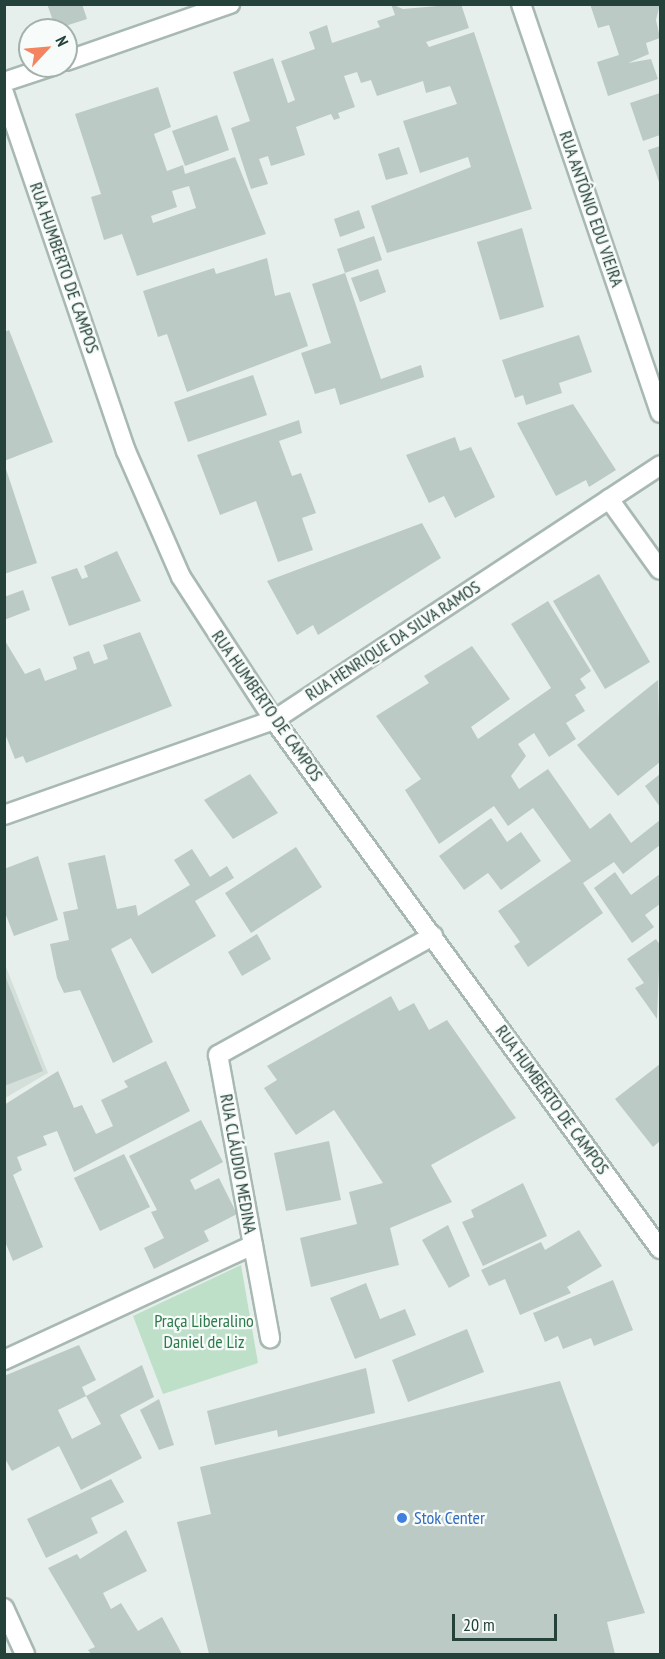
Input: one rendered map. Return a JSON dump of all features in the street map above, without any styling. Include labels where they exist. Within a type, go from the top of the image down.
[{"type":"street","points":[[78,57],[230,4]]},
{"type":"street","name":"RUA ANTÔNIO EDU VIEIRA","points":[[521,4],[660,413]]},
{"type":"street","name":"RUA HUMBERTO DE CAMPOS","points":[[4,93],[153,518],[204,614],[274,720],[660,1249]]},
{"type":"street","name":"RUA HENRIQUE DA SILVA RAMOS","points":[[4,815],[274,720],[660,465]]},
{"type":"street","points":[[609,499],[660,570]]},
{"type":"street","name":"RUA CLÁUDIO MEDINA","points":[[4,1360],[253,1245],[218,1055],[433,936]]},
{"type":"street","points":[[253,1245],[270,1338]]},
{"type":"street","points":[[4,1608],[25,1654]]},
{"type":"shaded area","points":[[4,962],[48,1073],[5,1098],[4,1098]]},
{"type":"green space","name":"Praça Liberalino Daniel de Liz","points":[[241,1265],[258,1363],[163,1394],[133,1316]]},
{"type":"building","points":[[47,4],[82,4],[87,19],[78,22],[78,18],[52,18]]},
{"type":"building","points":[[391,4],[403,9],[461,4],[469,28],[426,42],[429,47],[474,32],[532,209],[387,253],[371,206],[471,167],[468,157],[420,173],[403,121],[457,104],[450,86],[426,93],[423,81],[377,96],[371,80],[361,83],[357,72],[344,76],[355,107],[338,113],[340,118],[334,120],[331,114],[296,127],[305,155],[271,166],[268,156],[259,159],[268,184],[251,189],[231,128],[250,121],[233,72],[273,58],[288,103],[295,100],[281,61],[315,49],[309,32],[327,25],[332,43],[380,27],[377,21],[395,15]]},
{"type":"building","points":[[590,4],[660,4],[656,20],[660,38],[646,43],[649,54],[628,63],[651,59],[658,79],[608,96],[597,62],[619,55],[609,25],[598,28]]},
{"type":"building","points":[[158,87],[171,127],[154,134],[167,171],[183,165],[185,174],[235,157],[266,234],[137,276],[122,234],[104,240],[91,197],[101,194],[75,114]],"holes":[[[189,186],[196,208],[153,223],[151,216],[177,207],[172,191]]]},
{"type":"building","points":[[660,93],[660,135],[643,141],[630,103]]},
{"type":"building","points":[[217,115],[229,150],[185,166],[172,131]]},
{"type":"building","points":[[660,146],[660,182],[659,182],[648,150]]},
{"type":"building","points":[[399,147],[408,174],[386,180],[378,154]]},
{"type":"building","points":[[359,210],[365,228],[340,237],[334,219]]},
{"type":"building","points":[[522,228],[544,307],[500,320],[477,242]]},
{"type":"building","points":[[374,236],[382,260],[345,273],[337,249]]},
{"type":"building","points":[[267,258],[275,296],[290,292],[308,346],[187,392],[167,334],[158,337],[143,291],[214,268],[216,274]]},
{"type":"building","points":[[378,269],[386,292],[360,302],[351,278]]},
{"type":"building","points":[[345,273],[381,379],[421,365],[424,377],[340,405],[335,388],[315,394],[301,353],[331,343],[312,284]]},
{"type":"building","points":[[9,330],[53,442],[4,461],[4,332]]},
{"type":"building","points":[[579,335],[592,372],[559,383],[562,393],[526,405],[523,395],[515,398],[502,360]]},
{"type":"building","points":[[253,375],[267,415],[188,442],[174,402]]},
{"type":"building","points":[[573,404],[616,470],[589,487],[586,480],[556,496],[517,423]]},
{"type":"building","points":[[299,420],[302,433],[279,441],[292,476],[301,473],[316,513],[302,518],[313,550],[278,562],[256,501],[220,515],[197,455]]},
{"type":"building","points":[[455,437],[460,451],[471,447],[495,497],[455,518],[444,496],[429,503],[406,455]]},
{"type":"building","points":[[4,463],[37,563],[4,574]]},
{"type":"building","points":[[422,523],[441,558],[318,635],[313,625],[297,635],[267,581]]},
{"type":"building","points":[[117,551],[141,601],[69,626],[51,577],[77,568],[82,579],[88,577],[84,566]]},
{"type":"building","points":[[599,574],[650,662],[605,689],[553,601]]},
{"type":"building","points":[[23,590],[30,610],[4,620],[4,597]]},
{"type":"building","points":[[548,601],[591,671],[580,679],[586,688],[575,695],[585,711],[566,723],[576,739],[549,757],[534,733],[518,744],[526,756],[511,776],[519,789],[548,769],[590,829],[610,813],[631,843],[660,820],[660,845],[623,874],[614,862],[583,883],[603,913],[528,967],[514,946],[520,942],[498,911],[571,861],[533,808],[508,826],[494,806],[439,844],[405,790],[421,779],[376,716],[429,683],[424,676],[472,646],[510,699],[471,727],[478,739],[551,688],[511,624]]},
{"type":"building","points":[[140,632],[172,706],[26,763],[23,756],[15,759],[4,731],[4,639],[25,674],[40,668],[45,681],[77,669],[73,657],[89,651],[94,664],[108,659],[103,645]]},
{"type":"building","points":[[658,680],[660,762],[618,796],[577,745]]},
{"type":"building","points":[[250,774],[278,813],[233,839],[204,800]]},
{"type":"building","points":[[660,774],[660,807],[645,786]]},
{"type":"building","points":[[491,818],[507,842],[521,832],[541,861],[501,890],[488,873],[464,890],[439,856]]},
{"type":"building","points":[[296,847],[322,887],[251,933],[225,893]]},
{"type":"building","points":[[192,849],[210,877],[227,866],[234,878],[195,901],[216,936],[152,974],[131,938],[111,949],[153,1042],[113,1063],[80,990],[64,993],[57,978],[50,944],[69,940],[63,912],[78,909],[68,863],[105,855],[117,909],[136,905],[138,916],[190,885],[174,860]]},
{"type":"building","points":[[38,856],[58,920],[14,936],[4,910],[4,869]]},
{"type":"building","points":[[615,872],[631,895],[660,874],[660,904],[645,915],[654,927],[632,943],[594,888]]},
{"type":"building","points":[[257,934],[271,959],[242,976],[228,952]]},
{"type":"building","points":[[656,939],[660,945],[657,1019],[635,988],[644,983],[627,959]]},
{"type":"building","points":[[4,973],[43,1071],[4,1086]]},
{"type":"building","points":[[391,996],[399,1011],[414,1003],[429,1030],[447,1020],[516,1118],[431,1165],[452,1202],[390,1228],[399,1265],[311,1287],[300,1238],[357,1224],[349,1192],[383,1183],[334,1110],[296,1135],[264,1088],[277,1080],[267,1066]]},
{"type":"building","points":[[166,1061],[190,1111],[74,1172],[57,1131],[43,1136],[47,1145],[17,1157],[22,1170],[13,1175],[43,1247],[13,1261],[4,1239],[4,1105],[58,1071],[74,1108],[82,1105],[96,1134],[113,1126],[101,1100],[128,1087],[124,1081]]},
{"type":"building","points":[[660,1064],[660,1141],[653,1147],[615,1099]]},
{"type":"building","points":[[201,1120],[223,1162],[190,1180],[195,1190],[219,1178],[237,1214],[204,1231],[209,1241],[154,1269],[144,1248],[164,1238],[151,1212],[157,1210],[129,1156]]},
{"type":"building","points":[[329,1141],[341,1200],[286,1211],[274,1153]]},
{"type":"building","points":[[124,1154],[150,1207],[100,1231],[74,1178]]},
{"type":"building","points":[[523,1183],[547,1236],[483,1266],[462,1222],[474,1217],[471,1210]]},
{"type":"building","points":[[448,1225],[470,1276],[449,1288],[422,1240]]},
{"type":"building","points":[[579,1230],[602,1266],[567,1287],[571,1293],[520,1315],[505,1279],[489,1286],[481,1270],[541,1242],[545,1250]]},
{"type":"building","points":[[613,1280],[633,1330],[594,1346],[591,1338],[563,1349],[558,1336],[545,1342],[533,1313]]},
{"type":"building","points":[[366,1283],[380,1319],[405,1309],[416,1335],[355,1359],[330,1298]]},
{"type":"building","points":[[467,1329],[484,1372],[408,1402],[392,1360]]},
{"type":"building","points":[[79,1345],[96,1380],[82,1387],[86,1396],[142,1365],[154,1397],[120,1415],[142,1458],[81,1490],[59,1446],[12,1471],[4,1457],[4,1376]],"holes":[[[86,1396],[101,1424],[72,1439],[58,1410]]]},
{"type":"building","points":[[366,1368],[375,1413],[278,1437],[277,1430],[215,1445],[207,1411]]},
{"type":"building","name":"Stok Center","points":[[560,1381],[645,1613],[607,1622],[615,1654],[209,1654],[177,1522],[211,1514],[200,1467]]},
{"type":"building","points":[[159,1399],[174,1445],[159,1450],[140,1410]]},
{"type":"building","points":[[111,1479],[124,1502],[91,1518],[98,1533],[46,1558],[27,1519]]},
{"type":"building","points":[[126,1530],[147,1571],[103,1593],[111,1609],[121,1603],[138,1631],[162,1617],[182,1654],[91,1654],[88,1650],[95,1647],[48,1568],[77,1554],[80,1559]]},
{"type":"place","name":"Stok Center","points":[[402,1518]]}]
